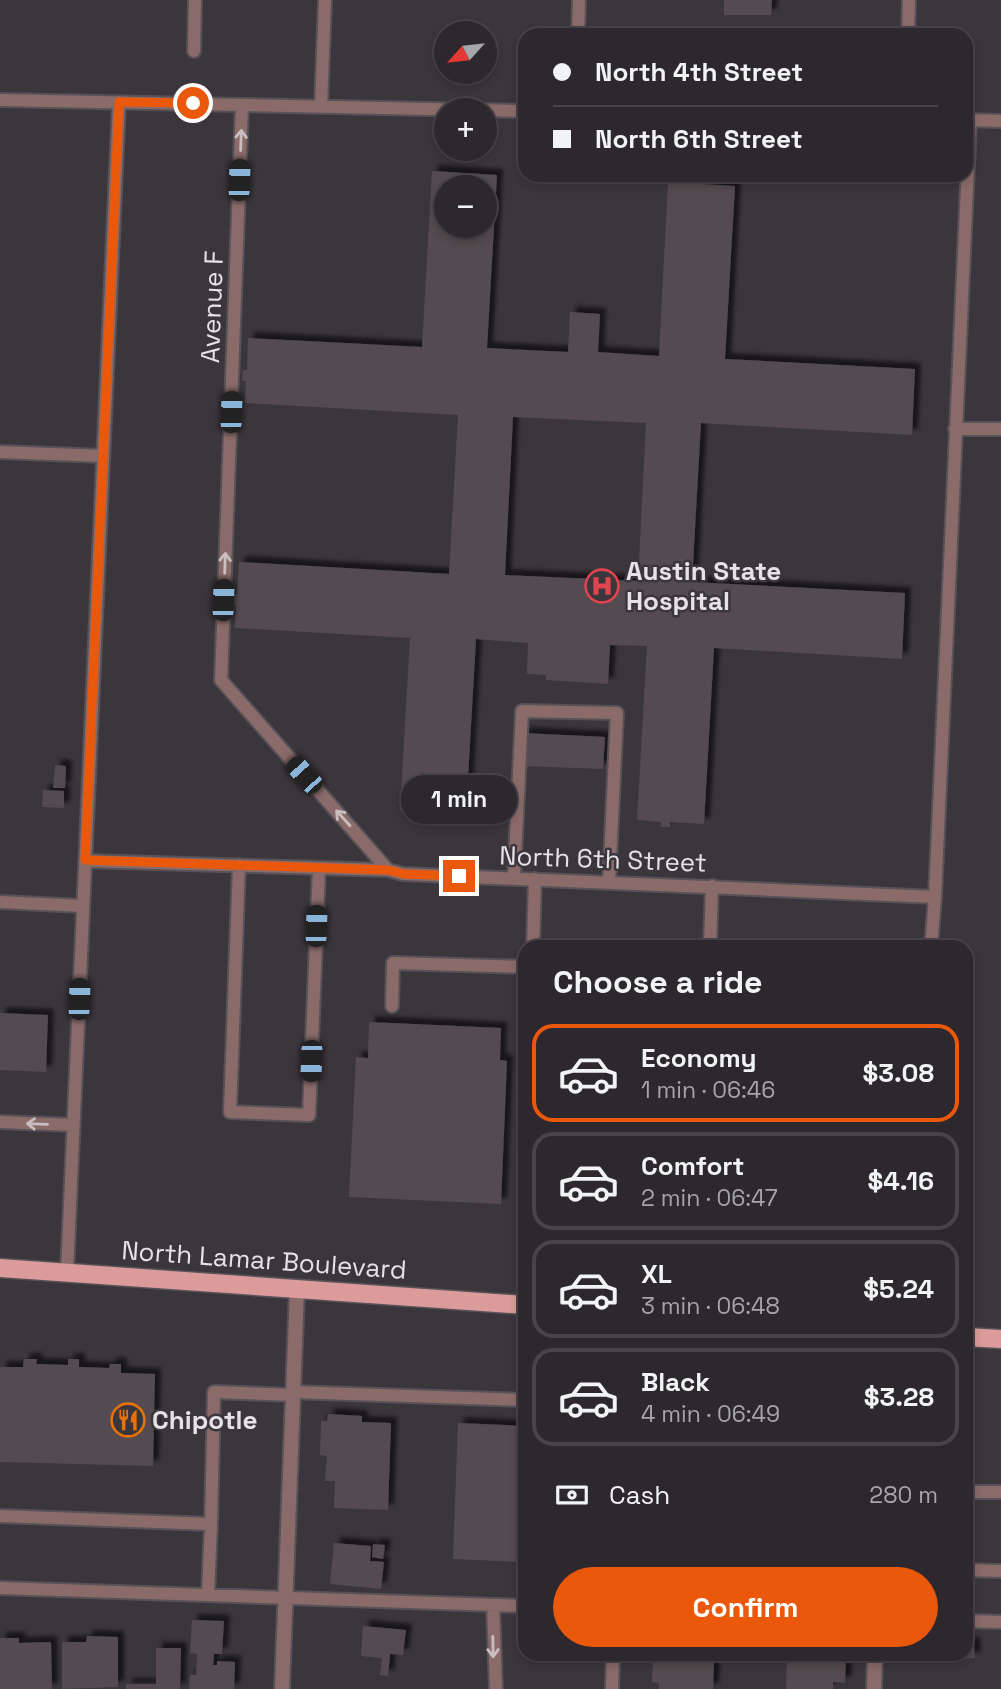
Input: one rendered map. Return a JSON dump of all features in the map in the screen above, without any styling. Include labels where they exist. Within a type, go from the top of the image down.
[{"type":"main road","name":"North Lamar Boulevard","points":[[0,1268],[518,1305]]},
{"type":"main road","points":[[973,1337],[1001,1339]]},
{"type":"street","points":[[282,1689],[297,1289]]},
{"type":"street","points":[[874,1689],[875,1661]]},
{"type":"lane","points":[[194,51],[195,0]]},
{"type":"lane","points":[[321,107],[325,0]]},
{"type":"lane","points":[[578,28],[579,0]]},
{"type":"lane","points":[[908,28],[909,0]]},
{"type":"lane","points":[[0,100],[518,111]]},
{"type":"lane","points":[[66,1272],[119,102]]},
{"type":"lane","name":"Avenue F","points":[[242,104],[220,680],[388,870]]},
{"type":"lane","points":[[973,120],[1001,121]]},
{"type":"lane","points":[[932,940],[965,182]]},
{"type":"lane","points":[[955,429],[1001,429]]},
{"type":"lane","points":[[0,452],[103,456]]},
{"type":"lane","points":[[514,878],[522,710],[617,713],[609,882]]},
{"type":"lane","name":"North 6th Street","points":[[85,860],[388,870],[404,874],[935,897]]},
{"type":"lane","points":[[239,865],[230,1112],[309,1115],[319,867]]},
{"type":"lane","points":[[533,940],[536,879]]},
{"type":"lane","points":[[710,940],[712,886]]},
{"type":"lane","points":[[0,902],[83,906]]},
{"type":"lane","points":[[392,1006],[393,963],[518,967]]},
{"type":"lane","points":[[0,1122],[74,1125]]},
{"type":"lane","points":[[208,1595],[214,1392],[518,1400]]},
{"type":"lane","points":[[973,1492],[1001,1492]]},
{"type":"lane","points":[[0,1516],[211,1524]]},
{"type":"lane","points":[[973,1570],[1001,1571]]},
{"type":"lane","points":[[0,1588],[518,1605]]},
{"type":"lane","points":[[493,1605],[496,1689]]},
{"type":"lane","points":[[973,1621],[1001,1622]]},
{"type":"lane","points":[[612,1689],[614,1661]]},
{"type":"building","points":[[724,0],[772,0],[771,15],[724,15]]},
{"type":"building","points":[[432,171],[497,175],[434,175],[434,238],[493,238],[487,348],[568,352],[570,312],[600,314],[598,352],[659,356],[668,182],[735,186],[725,359],[915,369],[912,435],[701,423],[692,582],[905,593],[902,659],[714,648],[704,824],[670,822],[670,827],[661,827],[661,822],[637,820],[647,646],[610,645],[608,684],[546,680],[546,675],[527,674],[528,643],[476,639],[466,813],[434,811],[434,816],[424,816],[424,812],[400,810],[410,638],[235,628],[236,606],[232,606],[233,594],[237,594],[239,562],[449,574],[458,415],[245,403],[246,381],[242,381],[243,370],[247,370],[248,338],[422,347]],"holes":[[[513,417],[646,423],[638,581],[505,575]]]},
{"type":"building","points":[[523,733],[605,737],[603,769],[521,766]]},
{"type":"building","points":[[55,765],[66,766],[65,788],[53,788]]},
{"type":"building","points":[[43,790],[64,791],[64,808],[42,807]]},
{"type":"building","points":[[0,1013],[48,1015],[46,1072],[0,1070]]},
{"type":"building","points":[[369,1022],[501,1028],[500,1060],[507,1061],[501,1204],[349,1197],[356,1057],[368,1058]]},
{"type":"building","points":[[24,1359],[37,1359],[36,1364],[68,1365],[68,1359],[79,1359],[79,1367],[109,1368],[110,1364],[121,1364],[121,1373],[155,1374],[153,1466],[0,1462],[0,1367],[23,1367]]},
{"type":"building","points":[[328,1414],[362,1416],[362,1422],[391,1423],[388,1510],[334,1508],[335,1481],[325,1481],[327,1456],[320,1455],[321,1421],[327,1421]]},
{"type":"building","points":[[458,1423],[518,1426],[518,1562],[453,1559]]},
{"type":"building","points":[[334,1543],[371,1546],[370,1561],[384,1562],[381,1589],[330,1584]]},
{"type":"building","points":[[373,1544],[385,1545],[383,1559],[372,1557]]},
{"type":"building","points":[[192,1620],[224,1621],[222,1654],[214,1654],[213,1665],[217,1665],[217,1661],[235,1662],[234,1689],[189,1689],[190,1675],[196,1675],[197,1654],[190,1653]]},
{"type":"building","points":[[363,1626],[406,1630],[403,1655],[390,1654],[388,1676],[380,1675],[382,1658],[361,1656]]},
{"type":"building","points":[[87,1636],[118,1637],[118,1687],[62,1689],[62,1642],[86,1642]]},
{"type":"building","points":[[0,1638],[19,1638],[19,1643],[51,1642],[52,1689],[0,1689]]},
{"type":"building","points":[[156,1648],[181,1648],[180,1689],[126,1689],[126,1684],[156,1684]]},
{"type":"building","points":[[653,1661],[714,1663],[713,1689],[659,1689],[659,1683],[652,1682]]},
{"type":"building","points":[[787,1661],[846,1661],[845,1683],[833,1682],[833,1689],[786,1689]]},
{"type":"place","name":"Austin State Hospital","points":[[602,586]]},
{"type":"place","name":"Chipotle","points":[[128,1420]]},
{"type":"route","points":[[193,103],[119,102],[85,860],[388,870],[404,874],[459,876]]}]
